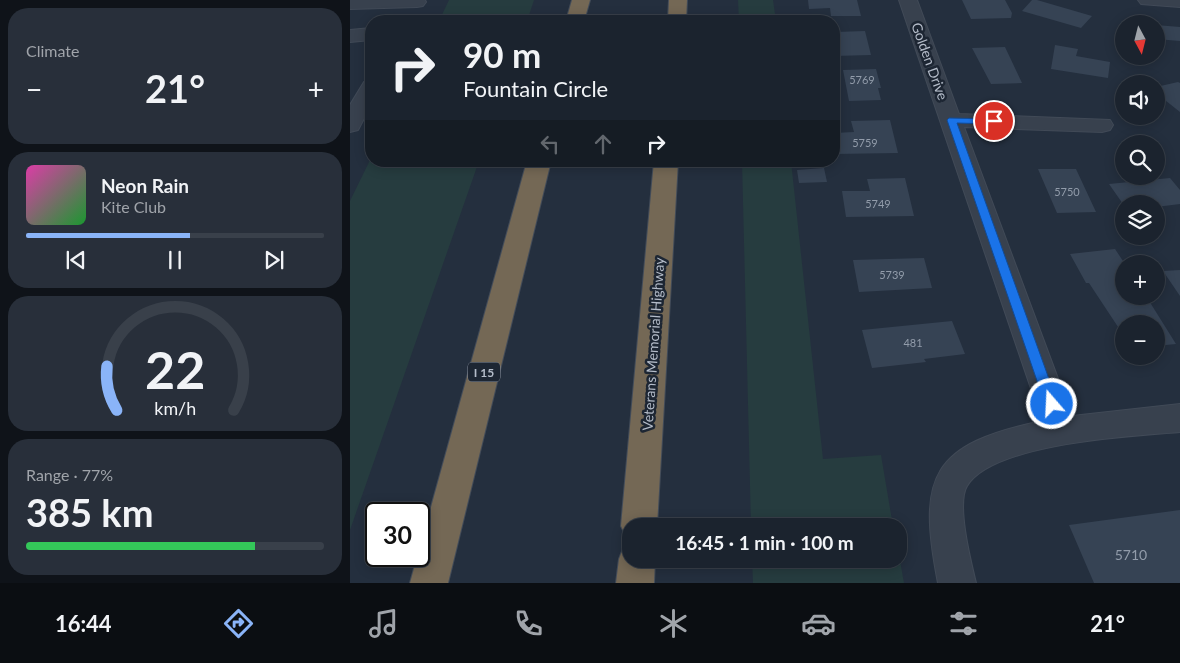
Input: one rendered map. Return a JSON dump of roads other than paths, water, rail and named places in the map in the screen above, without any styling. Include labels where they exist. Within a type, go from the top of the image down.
[{"type":"highway","points":[[577,15],[581,0]]},
{"type":"highway","points":[[677,15],[678,0]]},
{"type":"highway","name":"I 15","points":[[429,583],[537,167]]},
{"type":"highway","name":"Veterans Memorial Highway","points":[[640,518],[666,167]]},
{"type":"highway","points":[[635,583],[636,568]]},
{"type":"street","name":"Golden Drive","points":[[908,0],[1062,432]]},
{"type":"street","points":[[1147,0],[1180,2]]},
{"type":"street","points":[[350,4],[418,1]]},
{"type":"street","points":[[410,15],[418,1]]},
{"type":"street","points":[[350,36],[365,35]]},
{"type":"street","points":[[352,117],[365,96]]},
{"type":"street","points":[[952,120],[1102,125]]},
{"type":"street","points":[[957,583],[948,535],[947,498],[955,475],[972,460],[992,448],[1023,439],[1062,432],[1180,418]]}]
